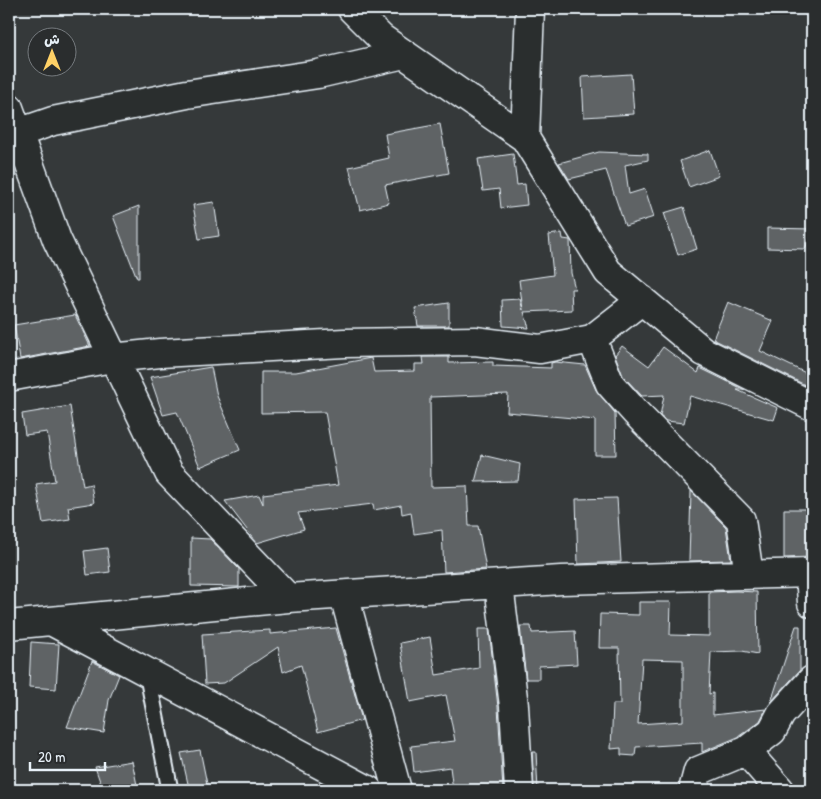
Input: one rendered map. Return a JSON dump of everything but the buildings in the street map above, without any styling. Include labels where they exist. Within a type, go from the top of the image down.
[{"type":"street","points":[[352,9],[381,38],[524,138],[608,272],[704,352],[812,406]]},
{"type":"street","points":[[524,138],[530,9]]},
{"type":"street","points":[[288,598],[169,473],[112,358],[57,240],[13,120],[53,122],[177,96],[318,74],[404,54]]},
{"type":"street","points":[[9,377],[112,358],[160,353],[344,343],[475,341],[540,349],[592,339],[642,300]]},
{"type":"street","points":[[592,339],[610,384],[741,520],[749,575]]},
{"type":"street","points":[[9,624],[288,598],[561,580],[811,573],[812,603]]},
{"type":"street","points":[[499,585],[514,706],[519,790]]},
{"type":"street","points":[[344,595],[397,790]]},
{"type":"street","points":[[51,621],[368,790]]},
{"type":"street","points":[[693,790],[698,771],[746,751],[772,731],[781,714],[812,680]]},
{"type":"street","points":[[746,751],[780,790]]},
{"type":"lane","points":[[147,672],[170,790]]}]
